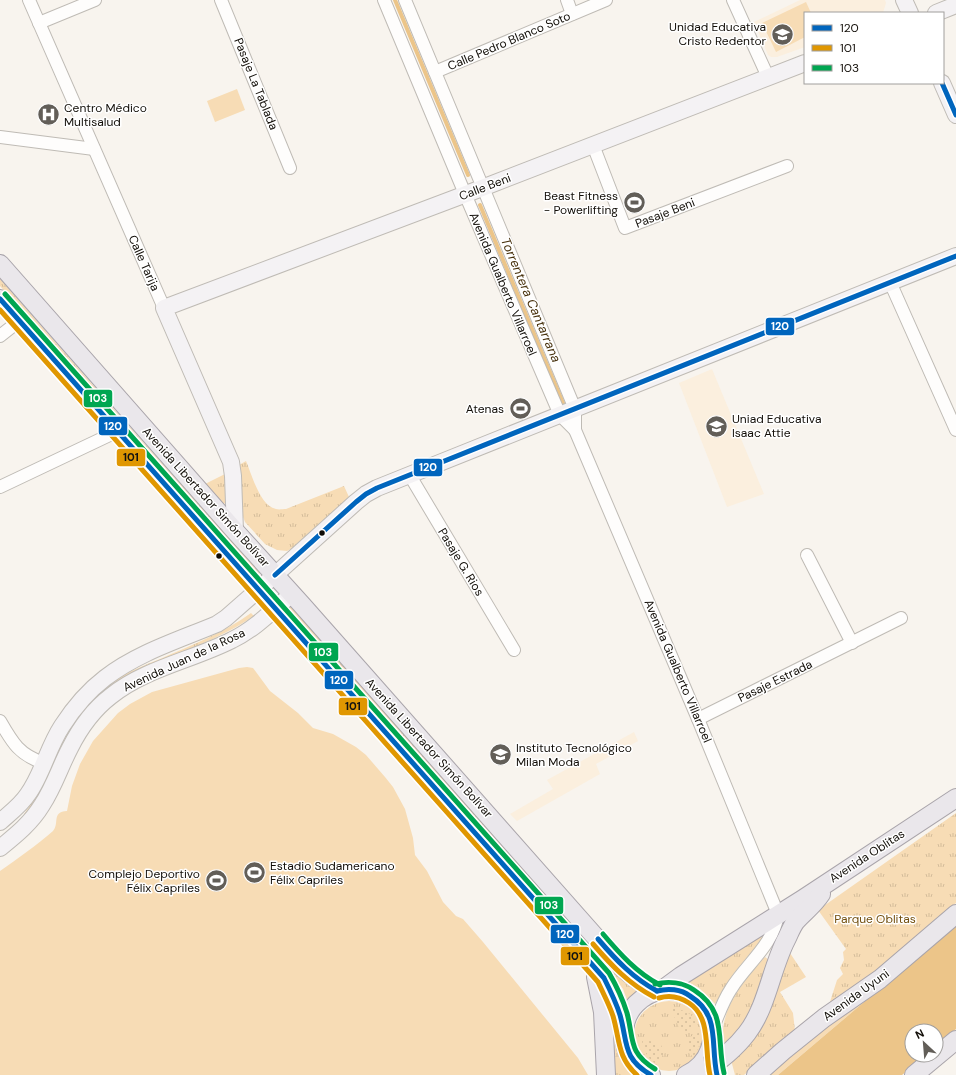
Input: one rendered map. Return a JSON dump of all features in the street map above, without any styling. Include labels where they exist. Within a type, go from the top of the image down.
[{"type":"main road","points":[[904,0],[910,12]]},
{"type":"main road","points":[[938,12],[956,5]]},
{"type":"main road","name":"Calle Beni","points":[[164,308],[482,188],[804,63]]},
{"type":"main road","points":[[942,84],[956,115]]},
{"type":"main road","name":"Avenida Juan de la Rosa","points":[[3,819],[15,810],[28,794],[44,763],[50,746],[62,726],[82,701],[103,679],[141,656],[217,624],[226,618],[276,576],[366,494],[408,474],[560,415],[956,256]]},
{"type":"main road","name":"Avenida Libertador Simón Bolívar","points":[[0,264],[622,967],[645,986],[660,990]]},
{"type":"main road","name":"Avenida Libertador Simón Bolívar","points":[[0,299],[604,978],[615,999],[621,1017],[625,1045],[629,1056],[635,1064],[650,1075]]},
{"type":"main road","name":"Calle Tarija","points":[[164,308],[231,462],[235,531]]},
{"type":"main road","name":"Avenida Juan de la Rosa","points":[[0,848],[20,832],[43,805],[53,788],[70,748],[81,729],[96,710],[111,696],[127,685],[146,676],[216,648],[234,639],[257,624],[292,594]]},
{"type":"main road","name":"Avenida Oblitas","points":[[624,1035],[624,1025],[632,1008],[644,997],[660,990],[956,798]]},
{"type":"main road","points":[[3,819],[20,832]]},
{"type":"main road","points":[[686,1075],[700,1066],[708,1055],[712,1058],[734,1049],[748,1032],[757,1017],[775,963],[785,941],[795,923],[813,905],[828,882]]},
{"type":"main road","name":"Avenida Uyuni","points":[[756,1075],[824,1018],[880,979],[956,914]]},
{"type":"main road","points":[[590,962],[598,983],[603,1012],[606,1075]]},
{"type":"main road","points":[[660,990],[683,992],[694,998],[703,1006],[710,1016],[712,1058]]},
{"type":"main road","points":[[914,1075],[956,1040]]},
{"type":"street","name":"Calle Tarija","points":[[29,0],[164,308]]},
{"type":"street","points":[[39,23],[95,0]]},
{"type":"street","name":"Pasaje La Tablada","points":[[222,0],[290,168]]},
{"type":"street","name":"Avenida Gualberto Villarroel","points":[[384,0],[560,415],[576,430]]},
{"type":"street","name":"Avenida Gualberto Villarroel","points":[[405,0],[575,409],[576,430],[698,719],[778,914]]},
{"type":"street","points":[[567,0],[572,14]]},
{"type":"street","name":"Calle Pedro Blanco Soto","points":[[435,72],[606,0]]},
{"type":"street","points":[[733,0],[768,77]]},
{"type":"street","points":[[0,137],[94,149]]},
{"type":"street","name":"Pasaje Beni","points":[[593,145],[626,228],[787,166]]},
{"type":"street","points":[[890,282],[956,430]]},
{"type":"street","points":[[0,336],[19,320]]},
{"type":"street","points":[[0,487],[118,431]]},
{"type":"street","name":"Pasaje G. Rios","points":[[408,474],[514,650]]},
{"type":"street","points":[[807,555],[852,643]]},
{"type":"street","name":"Pasaje Estrada","points":[[698,719],[901,618]]},
{"type":"street","points":[[0,721],[18,749],[32,759],[44,763]]},
{"type":"street","points":[[712,1058],[730,990],[742,972],[764,948],[772,934],[778,914]]},
{"type":"shaded area","name":"Unidad Educativa Cristo Redentor","points":[[800,0],[885,0],[886,3],[883,12],[804,12],[804,47],[777,57],[771,57],[768,55],[754,22]]},
{"type":"shaded area","name":"Uniad Educativa Isaac Attie","points":[[712,369],[764,494],[727,507],[679,383]]},
{"type":"shaded area","points":[[634,732],[638,741],[596,764],[600,774],[517,821],[510,814],[553,789],[547,780]]},
{"type":"shaded area","points":[[956,924],[956,1029],[944,1039],[944,1023],[904,1023],[904,1063],[916,1063],[902,1075],[778,1075]]},
{"type":"green space","points":[[806,2],[811,12],[804,12],[804,38],[776,52],[762,23]]},
{"type":"green space","points":[[237,89],[245,110],[215,122],[207,101]]},
{"type":"green space","points":[[0,279],[260,573],[257,576],[0,286]]},
{"type":"green space","points":[[246,461],[257,489],[270,507],[276,509],[286,509],[344,486],[349,497],[293,548],[287,551],[277,550],[265,544],[245,522],[242,514],[242,484],[239,465]]},
{"type":"green space","points":[[225,474],[227,501],[223,505],[205,484]]},
{"type":"green space","points":[[291,605],[628,985],[638,992],[627,1000],[623,989],[610,971],[287,608]]},
{"type":"green space","points":[[251,613],[254,616],[221,635],[134,673],[117,682],[26,816],[24,814],[33,801],[66,736],[88,705],[106,688],[116,680],[137,668],[207,638],[229,627]]},
{"type":"green space","name":"Estadio Sudamericano Félix Capriles","points":[[247,667],[253,668],[270,691],[298,713],[313,728],[333,734],[356,747],[366,755],[385,777],[393,787],[405,809],[413,838],[415,855],[427,871],[443,902],[456,916],[463,919],[483,942],[578,1058],[588,1075],[0,1075],[0,871],[34,847],[53,831],[59,813],[67,811],[72,786],[80,764],[93,741],[118,713],[130,704],[152,692]]},
{"type":"green space","name":"Parque Oblitas","points":[[956,813],[956,903],[868,977],[829,1005],[837,980],[843,974],[840,968],[844,960],[843,952],[846,949],[818,910]]},
{"type":"green space","points":[[767,929],[763,938],[734,973],[715,1004],[699,988],[686,981]]},
{"type":"green space","points":[[788,950],[806,977],[780,992],[793,1013],[795,1031],[744,1075],[735,1075],[731,1060]]},
{"type":"green space","points":[[765,957],[769,960],[754,1009],[742,1029],[724,1046],[723,1030],[728,1010],[738,990]]},
{"type":"green space","points":[[884,985],[778,1075],[766,1075],[802,1043]]},
{"type":"green space","points":[[669,1001],[682,1004],[694,1011],[701,1023],[704,1036],[701,1049],[694,1061],[682,1068],[669,1071],[656,1068],[644,1061],[637,1049],[634,1036],[637,1023],[644,1011],[656,1004]]},
{"type":"green space","points":[[671,1009],[678,1009],[685,1012],[697,1021],[685,1033],[680,1030]]},
{"type":"green space","points":[[610,1032],[621,1060],[632,1075],[609,1075]]},
{"type":"green space","points":[[700,1032],[699,1045],[693,1057],[686,1050],[688,1038]]},
{"type":"green space","points":[[642,1038],[661,1045],[665,1053],[655,1063],[646,1052]]},
{"type":"waterway","name":"Torrentera Cantarrana","points":[[395,0],[468,175]]},
{"type":"waterway","name":"Torrentera Cantarrana","points":[[480,205],[563,403]]},
{"type":"transit line","name":"120","points":[[942,84],[956,115]]},
{"type":"transit line","name":"120","points":[[275,575],[356,502],[377,488],[956,256]]},
{"type":"transit line","name":"103","points":[[5,294],[609,973],[627,1013],[636,1051],[646,1063],[655,1069]]},
{"type":"transit line","name":"120","points":[[0,299],[604,978],[618,1010],[631,1056],[642,1069],[651,1075]]},
{"type":"transit line","name":"101","points":[[0,310],[598,982],[613,1016],[622,1055],[637,1075]]},
{"type":"transit line","name":"103","points":[[603,934],[622,956],[636,969],[660,985]]},
{"type":"transit line","name":"120","points":[[598,939],[625,968],[657,991]]},
{"type":"transit line","name":"101","points":[[593,944],[621,974],[636,986],[654,997]]},
{"type":"transit line","name":"103","points":[[655,984],[670,982],[690,987],[705,999],[712,1008],[719,1027],[724,1073]]},
{"type":"transit line","name":"120","points":[[657,991],[670,989],[683,992],[700,1004],[706,1012],[712,1031],[717,1075]]},
{"type":"transit line","name":"101","points":[[659,998],[678,998],[686,1001],[696,1009],[704,1026],[710,1075]]},
{"type":"place","name":"Unidad Educativa Cristo Redentor","points":[[782,34]]},
{"type":"place","name":"Centro Médico Multisalud","points":[[48,115]]},
{"type":"place","name":"Beast Fitness - Powerlifting","points":[[634,203]]},
{"type":"place","name":"Atenas","points":[[520,409]]},
{"type":"place","name":"Uniad Educativa Isaac Attie","points":[[716,426]]},
{"type":"place","name":"Instituto Tecnológico Milan Moda","points":[[501,755]]},
{"type":"place","name":"Estadio Sudamericano Félix Capriles","points":[[255,873]]},
{"type":"place","name":"Complejo Deportivo Félix Capriles","points":[[216,881]]}]
